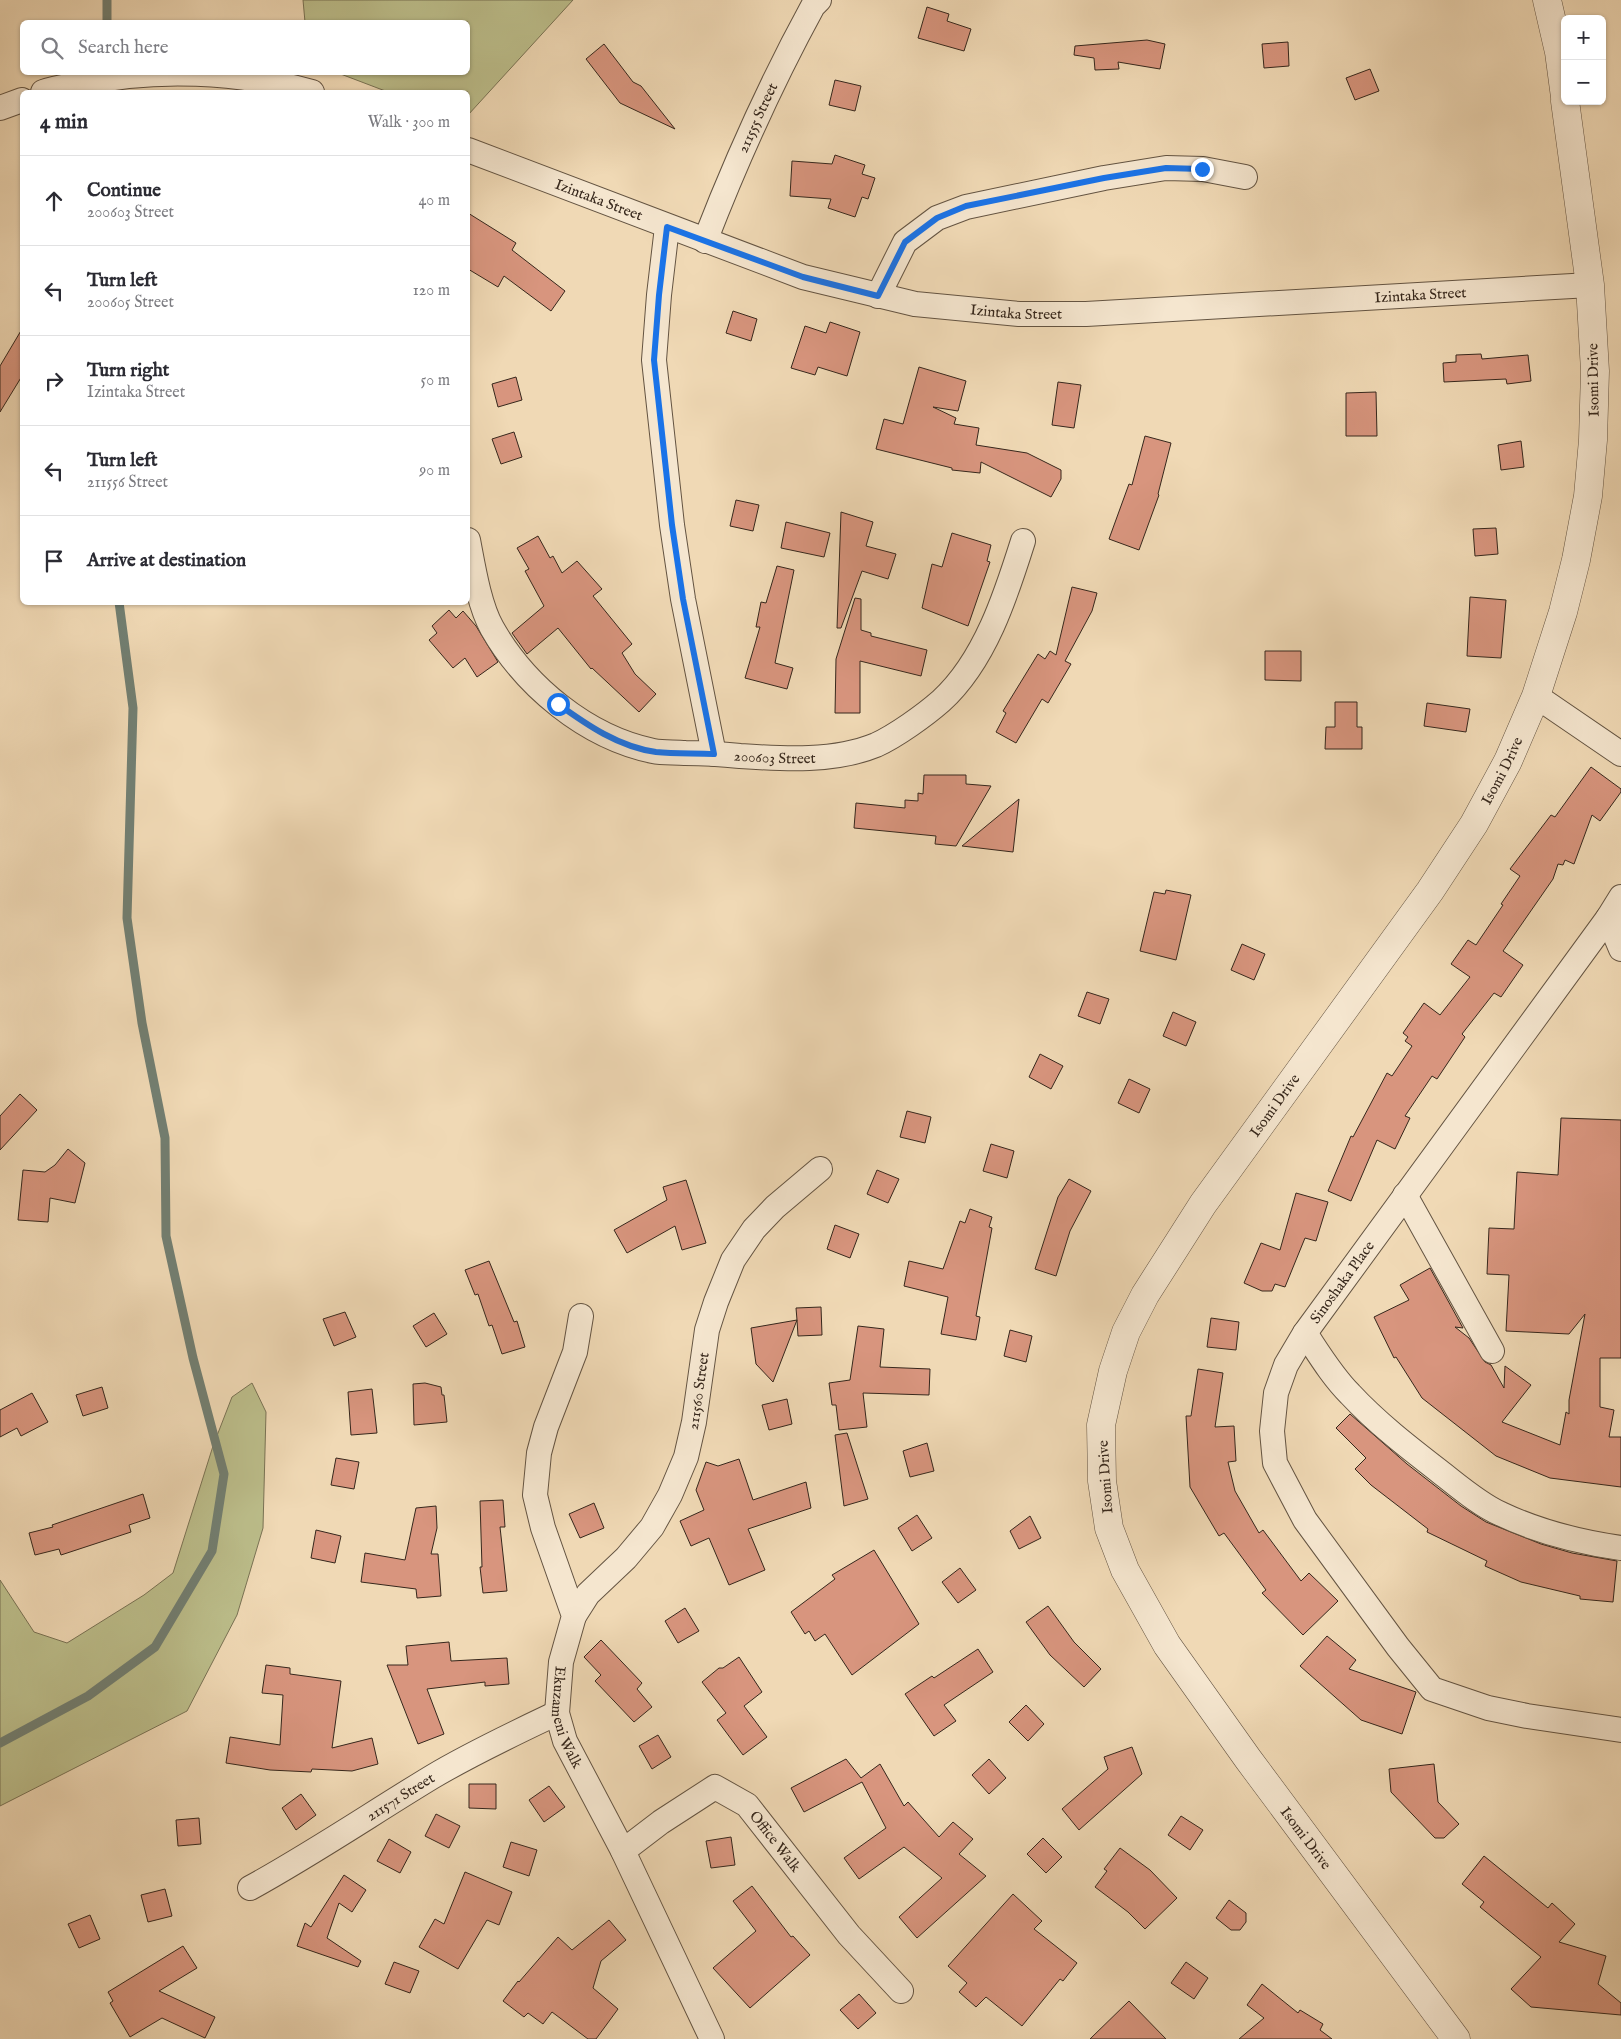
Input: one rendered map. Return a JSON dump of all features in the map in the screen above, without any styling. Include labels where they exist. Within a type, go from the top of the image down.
[{"type":"street","name":"211555 Street","points":[[705,241],[720,201],[784,58],[813,6],[819,0]]},
{"type":"street","points":[[1547,0],[1561,67]]},
{"type":"street","points":[[52,90],[104,78],[133,75]]},
{"type":"street","points":[[226,75],[272,82],[304,90]]},
{"type":"street","points":[[0,108],[20,101]]},
{"type":"street","name":"Isomi Drive","points":[[1456,2039],[1248,1758],[1167,1645],[1125,1570],[1109,1528],[1102,1481],[1101,1424],[1113,1371],[1126,1332],[1144,1295],[1203,1204],[1430,890],[1465,838],[1508,760],[1536,696],[1563,612],[1576,560],[1588,496],[1593,440],[1595,371],[1590,285],[1566,105]]},
{"type":"street","name":"Izintaka Street","points":[[470,151],[803,277],[915,304],[1019,314],[1086,314],[1590,285]]},
{"type":"street","points":[[878,296],[905,242],[937,218],[966,206],[1104,178],[1166,168],[1202,169],[1245,177]]},
{"type":"street","points":[[667,227],[654,360],[672,525],[683,599],[714,754]]},
{"type":"street","name":"200603 Street","points":[[470,549],[479,591],[491,626],[520,668],[558,704],[588,726],[617,740],[654,752],[805,758],[850,753],[877,744],[918,719],[943,700],[965,674],[990,632],[1008,589],[1023,541]]},
{"type":"street","points":[[1536,696],[1621,754]]},
{"type":"street","name":"Sinoshaka Place","points":[[1621,897],[1608,918],[1304,1333],[1286,1365],[1276,1393],[1272,1431],[1275,1463],[1305,1520],[1398,1647],[1432,1689],[1488,1708],[1527,1716],[1621,1730]]},
{"type":"street","points":[[1608,918],[1621,949]]},
{"type":"street","name":"211560 Street","points":[[574,1616],[588,1594],[626,1558],[652,1527],[670,1495],[686,1457],[694,1422],[707,1330],[733,1260],[754,1229],[820,1169]]},
{"type":"street","points":[[1405,1195],[1492,1351]]},
{"type":"street","points":[[574,1616],[544,1528],[535,1495],[539,1453],[546,1427],[575,1352],[581,1316]]},
{"type":"street","points":[[1304,1333],[1326,1366],[1376,1420],[1455,1484],[1499,1514],[1569,1539],[1621,1548]]},
{"type":"street","name":"Ekuzameni Walk","points":[[574,1616],[561,1662],[557,1713],[565,1742],[624,1851],[712,2039]]},
{"type":"street","name":"211571 Street","points":[[250,1888],[306,1856],[432,1777],[493,1743],[557,1713]]},
{"type":"street","name":"Office Walk","points":[[624,1851],[661,1822],[715,1787],[747,1805],[849,1935],[901,1991]]},
{"type":"green space","points":[[303,0],[573,0],[470,113],[470,90],[383,90],[343,75],[470,75],[470,20],[305,20]]},
{"type":"green space","points":[[252,1383],[266,1412],[263,1528],[237,1615],[187,1711],[0,1806],[0,1580],[34,1632],[67,1643],[144,1595],[173,1573],[213,1446],[232,1397]]},
{"type":"building","points":[[927,7],[949,14],[947,21],[971,29],[964,51],[918,38]]},
{"type":"building","points":[[1147,40],[1165,44],[1160,69],[1118,62],[1119,69],[1095,70],[1094,58],[1074,55],[1075,46]]},
{"type":"building","points":[[1288,42],[1289,66],[1264,68],[1262,44]]},
{"type":"building","points":[[604,44],[633,82],[641,86],[675,129],[620,103],[586,59]]},
{"type":"building","points":[[1370,69],[1379,91],[1355,100],[1346,78]]},
{"type":"building","points":[[835,80],[861,86],[855,111],[829,105]]},
{"type":"building","points":[[835,155],[865,165],[862,174],[875,178],[868,199],[862,197],[855,217],[828,208],[831,199],[790,196],[792,161],[832,164]]},
{"type":"building","points":[[470,214],[516,243],[512,250],[565,291],[551,311],[504,276],[498,287],[470,270]]},
{"type":"building","points":[[733,311],[757,319],[751,341],[726,333]]},
{"type":"building","points":[[830,322],[860,332],[847,376],[818,367],[815,375],[791,368],[805,326],[826,333]]},
{"type":"building","points":[[20,332],[20,379],[0,412],[0,366]]},
{"type":"building","points":[[1481,354],[1482,359],[1528,355],[1531,381],[1507,384],[1506,379],[1444,382],[1443,363],[1456,362],[1456,355]]},
{"type":"building","points":[[919,367],[966,381],[958,411],[933,407],[956,418],[954,424],[979,428],[976,445],[1027,453],[1061,470],[1061,479],[1051,497],[981,462],[980,473],[952,470],[952,468],[876,449],[884,419],[903,424]]},
{"type":"building","points":[[516,377],[522,400],[498,407],[492,384]]},
{"type":"building","points":[[1058,382],[1081,385],[1074,428],[1052,425]]},
{"type":"building","points":[[1376,392],[1377,436],[1346,436],[1346,393]]},
{"type":"building","points":[[514,432],[522,457],[501,464],[492,439]]},
{"type":"building","points":[[1145,436],[1171,443],[1159,495],[1139,550],[1109,539],[1129,484],[1132,485]]},
{"type":"building","points":[[1521,441],[1524,467],[1501,470],[1498,445]]},
{"type":"building","points":[[736,500],[759,505],[753,531],[730,526]]},
{"type":"building","points":[[841,512],[873,522],[866,546],[896,554],[888,579],[862,571],[841,628],[837,628]]},
{"type":"building","points":[[786,522],[830,533],[824,557],[781,548]]},
{"type":"building","points":[[1496,528],[1498,554],[1475,556],[1473,529]]},
{"type":"building","points":[[952,533],[991,545],[987,561],[990,562],[968,626],[922,608],[932,564],[942,567]]},
{"type":"building","points":[[538,536],[550,558],[553,556],[562,573],[577,561],[602,589],[593,596],[632,644],[622,653],[635,674],[656,694],[639,712],[591,669],[558,628],[527,654],[512,633],[544,606],[525,571],[529,569],[517,548]]},
{"type":"building","points":[[777,566],[794,570],[775,663],[793,668],[787,689],[745,678],[760,627],[756,627],[761,602],[766,603]]},
{"type":"building","points":[[1072,587],[1097,593],[1092,611],[1065,661],[1071,664],[1048,703],[1042,699],[1016,743],[996,732],[1006,713],[1003,711],[1038,654],[1045,659],[1050,651],[1056,655]]},
{"type":"building","points":[[1470,597],[1506,600],[1501,658],[1467,656]]},
{"type":"building","points":[[855,598],[861,599],[861,630],[871,633],[871,636],[927,650],[921,676],[860,661],[860,713],[835,713],[836,659]]},
{"type":"building","points":[[449,610],[456,618],[463,611],[476,626],[498,662],[477,677],[465,658],[453,668],[429,640],[437,633],[432,626]]},
{"type":"building","points":[[1265,651],[1301,651],[1301,681],[1265,680]]},
{"type":"building","points":[[1335,702],[1357,702],[1357,727],[1362,727],[1362,749],[1325,749],[1326,727],[1335,727]]},
{"type":"building","points":[[1427,703],[1470,709],[1466,732],[1424,726]]},
{"type":"building","points":[[1591,767],[1621,789],[1621,792],[1600,821],[1592,815],[1574,864],[1565,860],[1563,865],[1558,864],[1553,879],[1503,951],[1523,965],[1501,997],[1494,993],[1462,1034],[1465,1037],[1437,1079],[1432,1076],[1405,1116],[1410,1118],[1395,1149],[1377,1140],[1351,1201],[1328,1191],[1351,1136],[1353,1137],[1387,1073],[1392,1076],[1412,1046],[1405,1041],[1408,1037],[1403,1033],[1424,1003],[1440,1015],[1470,977],[1451,964],[1468,940],[1476,945],[1520,876],[1510,869],[1551,815],[1555,817]]},
{"type":"building","points":[[924,775],[966,775],[966,784],[991,786],[956,846],[935,844],[936,836],[854,828],[856,803],[905,808],[905,800],[918,801],[918,793],[923,794]]},
{"type":"building","points":[[1019,799],[1013,852],[962,846]]},
{"type":"building","points":[[1166,890],[1191,895],[1176,960],[1140,951],[1154,892],[1165,894]]},
{"type":"building","points":[[1242,944],[1265,954],[1254,980],[1231,970]]},
{"type":"building","points":[[1087,992],[1109,999],[1100,1024],[1078,1016]]},
{"type":"building","points":[[1173,1012],[1196,1022],[1186,1046],[1163,1036]]},
{"type":"building","points":[[1040,1054],[1063,1066],[1051,1089],[1029,1077]]},
{"type":"building","points":[[1129,1079],[1150,1089],[1139,1113],[1118,1103]]},
{"type":"building","points":[[20,1094],[37,1110],[0,1150],[0,1116]]},
{"type":"building","points":[[907,1111],[931,1117],[925,1143],[900,1137]]},
{"type":"building","points":[[1561,1118],[1621,1120],[1621,1358],[1600,1358],[1600,1407],[1614,1410],[1609,1437],[1621,1437],[1621,1487],[1550,1478],[1496,1456],[1422,1398],[1396,1357],[1394,1358],[1374,1317],[1409,1300],[1400,1285],[1430,1268],[1463,1328],[1455,1327],[1469,1338],[1485,1362],[1491,1365],[1504,1388],[1505,1366],[1531,1385],[1502,1422],[1560,1445],[1566,1412],[1569,1414],[1569,1400],[1585,1314],[1569,1334],[1506,1331],[1509,1275],[1487,1274],[1489,1228],[1514,1229],[1517,1172],[1558,1175]]},
{"type":"building","points":[[991,1144],[1014,1151],[1007,1178],[983,1171]]},
{"type":"building","points":[[68,1149],[85,1163],[75,1203],[50,1198],[48,1222],[18,1220],[23,1170],[45,1172],[55,1165]]},
{"type":"building","points":[[877,1170],[899,1179],[888,1203],[867,1194]]},
{"type":"building","points":[[1069,1179],[1091,1191],[1070,1231],[1056,1276],[1035,1269],[1058,1197]]},
{"type":"building","points":[[686,1180],[706,1243],[682,1250],[675,1226],[627,1253],[614,1230],[667,1200],[663,1187]]},
{"type":"building","points":[[1296,1193],[1328,1202],[1316,1241],[1305,1238],[1285,1287],[1275,1284],[1272,1291],[1262,1291],[1244,1283],[1261,1243],[1280,1250]]},
{"type":"building","points":[[970,1209],[992,1217],[989,1227],[992,1228],[976,1316],[980,1317],[976,1340],[941,1334],[948,1297],[904,1286],[909,1261],[943,1269],[960,1221],[965,1223]]},
{"type":"building","points":[[835,1225],[859,1234],[850,1258],[827,1249]]},
{"type":"building","points":[[489,1261],[514,1322],[517,1321],[525,1347],[502,1354],[492,1325],[489,1326],[478,1294],[475,1295],[465,1270]]},
{"type":"building","points":[[821,1307],[822,1335],[798,1336],[796,1308]]},
{"type":"building","points":[[345,1312],[356,1337],[334,1346],[323,1319]]},
{"type":"building","points":[[434,1313],[447,1334],[426,1347],[413,1326]]},
{"type":"building","points":[[1211,1318],[1239,1322],[1236,1350],[1207,1347]]},
{"type":"building","points":[[797,1320],[773,1382],[756,1364],[751,1328]]},
{"type":"building","points":[[858,1326],[884,1329],[880,1367],[930,1369],[929,1395],[863,1393],[867,1427],[839,1430],[836,1405],[832,1405],[829,1383],[850,1380]]},
{"type":"building","points":[[1010,1330],[1032,1336],[1026,1362],[1004,1356]]},
{"type":"building","points":[[1198,1369],[1223,1373],[1215,1427],[1234,1426],[1236,1461],[1228,1462],[1235,1491],[1259,1533],[1263,1530],[1301,1581],[1309,1573],[1338,1601],[1303,1635],[1262,1593],[1266,1590],[1224,1533],[1219,1536],[1190,1487],[1186,1416],[1191,1416]]},
{"type":"building","points":[[425,1383],[441,1387],[442,1395],[444,1395],[447,1422],[414,1425],[413,1384]]},
{"type":"building","points":[[102,1387],[108,1408],[83,1416],[76,1395]]},
{"type":"building","points":[[372,1389],[377,1433],[351,1435],[348,1392]]},
{"type":"building","points":[[32,1393],[48,1422],[21,1436],[17,1428],[0,1437],[0,1410]]},
{"type":"building","points":[[787,1399],[792,1424],[769,1430],[762,1405]]},
{"type":"building","points":[[1350,1414],[1407,1464],[1461,1506],[1486,1522],[1541,1544],[1572,1553],[1617,1561],[1613,1602],[1580,1599],[1580,1596],[1521,1582],[1485,1566],[1487,1561],[1427,1532],[1428,1529],[1371,1485],[1355,1469],[1366,1458],[1336,1428]]},
{"type":"building","points":[[847,1433],[868,1499],[844,1506],[835,1435]]},
{"type":"building","points":[[927,1443],[934,1471],[910,1477],[903,1451]]},
{"type":"building","points":[[336,1458],[359,1462],[354,1489],[331,1485]]},
{"type":"building","points":[[739,1459],[753,1500],[806,1482],[811,1508],[748,1529],[765,1570],[729,1585],[709,1538],[691,1546],[680,1521],[704,1510],[696,1490],[706,1462],[718,1466]]},
{"type":"building","points":[[143,1494],[150,1518],[129,1525],[131,1532],[61,1555],[59,1549],[35,1555],[29,1533],[53,1527],[52,1525]]},
{"type":"building","points":[[503,1500],[505,1527],[500,1527],[507,1591],[483,1593],[480,1567],[482,1567],[480,1501]]},
{"type":"building","points":[[594,1503],[604,1528],[580,1538],[569,1514]]},
{"type":"building","points":[[436,1506],[437,1528],[431,1554],[438,1554],[441,1596],[417,1598],[416,1589],[361,1582],[365,1553],[405,1560],[416,1508]]},
{"type":"building","points":[[917,1515],[932,1538],[912,1551],[898,1528]]},
{"type":"building","points":[[1030,1516],[1041,1538],[1019,1549],[1010,1531]]},
{"type":"building","points":[[316,1530],[341,1536],[335,1563],[311,1558]]},
{"type":"building","points":[[874,1550],[919,1624],[852,1675],[825,1634],[815,1641],[809,1631],[805,1634],[791,1612],[835,1579],[832,1575]]},
{"type":"building","points":[[960,1568],[976,1590],[958,1603],[942,1582]]},
{"type":"building","points":[[1048,1606],[1074,1642],[1101,1669],[1084,1687],[1050,1655],[1026,1622]]},
{"type":"building","points":[[685,1608],[699,1631],[678,1643],[665,1621]]},
{"type":"building","points":[[1327,1636],[1356,1660],[1349,1669],[1416,1692],[1402,1734],[1361,1720],[1300,1666]]},
{"type":"building","points":[[601,1640],[642,1683],[637,1689],[652,1707],[634,1722],[595,1681],[601,1675],[584,1657]]},
{"type":"building","points":[[449,1642],[451,1661],[507,1658],[509,1684],[485,1686],[485,1682],[427,1689],[444,1734],[418,1744],[387,1665],[408,1665],[406,1646]]},
{"type":"building","points":[[978,1649],[993,1672],[944,1705],[956,1721],[934,1736],[905,1694],[932,1676],[934,1678]]},
{"type":"building","points":[[739,1657],[762,1692],[744,1706],[767,1737],[743,1755],[717,1720],[726,1713],[702,1682],[719,1668],[723,1668]]},
{"type":"building","points":[[266,1665],[290,1668],[290,1674],[341,1681],[332,1748],[372,1738],[378,1764],[352,1771],[312,1769],[311,1772],[270,1770],[226,1763],[230,1737],[280,1745],[283,1695],[262,1693]]},
{"type":"building","points":[[1026,1705],[1044,1724],[1028,1741],[1009,1722]]},
{"type":"building","points":[[658,1735],[671,1757],[652,1769],[639,1746]]},
{"type":"building","points":[[1132,1747],[1142,1774],[1079,1830],[1062,1809],[1108,1769],[1104,1757]]},
{"type":"building","points":[[846,1759],[861,1778],[880,1764],[904,1806],[908,1802],[939,1837],[953,1822],[973,1839],[959,1854],[986,1876],[917,1938],[899,1917],[942,1878],[904,1847],[859,1879],[844,1858],[886,1828],[862,1782],[804,1812],[791,1788]]},
{"type":"building","points":[[989,1759],[1006,1778],[989,1794],[972,1775]]},
{"type":"building","points":[[1434,1764],[1438,1802],[1459,1824],[1444,1838],[1435,1838],[1391,1792],[1389,1769]]},
{"type":"building","points":[[469,1784],[496,1784],[496,1809],[469,1808]]},
{"type":"building","points":[[549,1786],[565,1807],[544,1822],[529,1800]]},
{"type":"building","points":[[301,1794],[316,1815],[296,1830],[282,1808]]},
{"type":"building","points":[[436,1814],[460,1826],[449,1848],[425,1836]]},
{"type":"building","points":[[1181,1816],[1203,1830],[1190,1850],[1168,1835]]},
{"type":"building","points":[[199,1818],[201,1844],[178,1846],[176,1820]]},
{"type":"building","points":[[731,1837],[735,1865],[711,1868],[706,1841]]},
{"type":"building","points":[[1043,1838],[1062,1857],[1046,1873],[1027,1854]]},
{"type":"building","points":[[389,1839],[411,1852],[400,1873],[377,1861]]},
{"type":"building","points":[[511,1842],[537,1850],[529,1876],[503,1867]]},
{"type":"building","points":[[1120,1848],[1150,1870],[1177,1898],[1145,1929],[1128,1912],[1095,1887],[1107,1871],[1104,1869]]},
{"type":"building","points":[[1484,1856],[1548,1908],[1552,1903],[1575,1924],[1559,1942],[1606,1956],[1598,1984],[1621,2003],[1621,2015],[1531,2007],[1511,1989],[1541,1957],[1480,1907],[1484,1902],[1462,1884]]},
{"type":"building","points":[[465,1872],[512,1892],[499,1925],[487,1920],[458,1969],[419,1947],[435,1919],[444,1924]]},
{"type":"building","points":[[344,1875],[366,1890],[352,1912],[339,1903],[327,1938],[361,1961],[358,1967],[297,1946],[305,1923],[311,1927]]},
{"type":"building","points":[[752,1886],[791,1937],[793,1936],[810,1955],[750,2008],[713,1968],[756,1931],[733,1901]]},
{"type":"building","points":[[165,1889],[172,1916],[148,1922],[141,1895]]},
{"type":"building","points":[[1013,1894],[1042,1921],[1034,1929],[1077,1963],[1063,1981],[1060,1979],[1022,2026],[986,1997],[976,2007],[959,1992],[967,1983],[948,1966]]},
{"type":"building","points":[[1229,1900],[1246,1913],[1246,1922],[1240,1930],[1231,1930],[1216,1918]]},
{"type":"building","points":[[90,1915],[100,1939],[79,1948],[68,1924]]},
{"type":"building","points":[[609,1920],[626,1940],[601,1961],[593,1988],[618,2009],[596,2039],[588,2039],[552,2012],[543,2024],[528,2013],[524,2017],[503,2001],[518,1981],[558,1937],[572,1950]]},
{"type":"building","points":[[183,1946],[197,1968],[159,1991],[215,2017],[205,2038],[162,2018],[130,2037],[110,2003],[113,2001],[108,1992]]},
{"type":"building","points":[[394,1962],[419,1971],[410,1993],[385,1984]]},
{"type":"building","points":[[1186,1962],[1208,1978],[1194,1999],[1171,1983]]},
{"type":"building","points":[[1262,1984],[1298,2013],[1300,2010],[1323,2024],[1320,2030],[1332,2039],[1239,2039],[1264,2018],[1247,2005]]},
{"type":"building","points":[[859,1994],[876,2013],[858,2029],[840,2010]]},
{"type":"building","points":[[1129,2001],[1166,2039],[1090,2039]]},
{"type":"waterway","points":[[107,0],[107,20]]},
{"type":"waterway","points":[[0,1743],[88,1696],[155,1647],[212,1551],[224,1474],[193,1358],[166,1236],[165,1138],[142,1023],[127,918],[133,708],[119,605]]},
{"type":"route","points":[[558,704],[588,726],[617,740],[654,752],[714,754],[683,599],[672,525],[654,360],[667,227],[803,277],[878,296],[905,242],[937,218],[966,206],[1104,178],[1166,168],[1202,169]]}]
